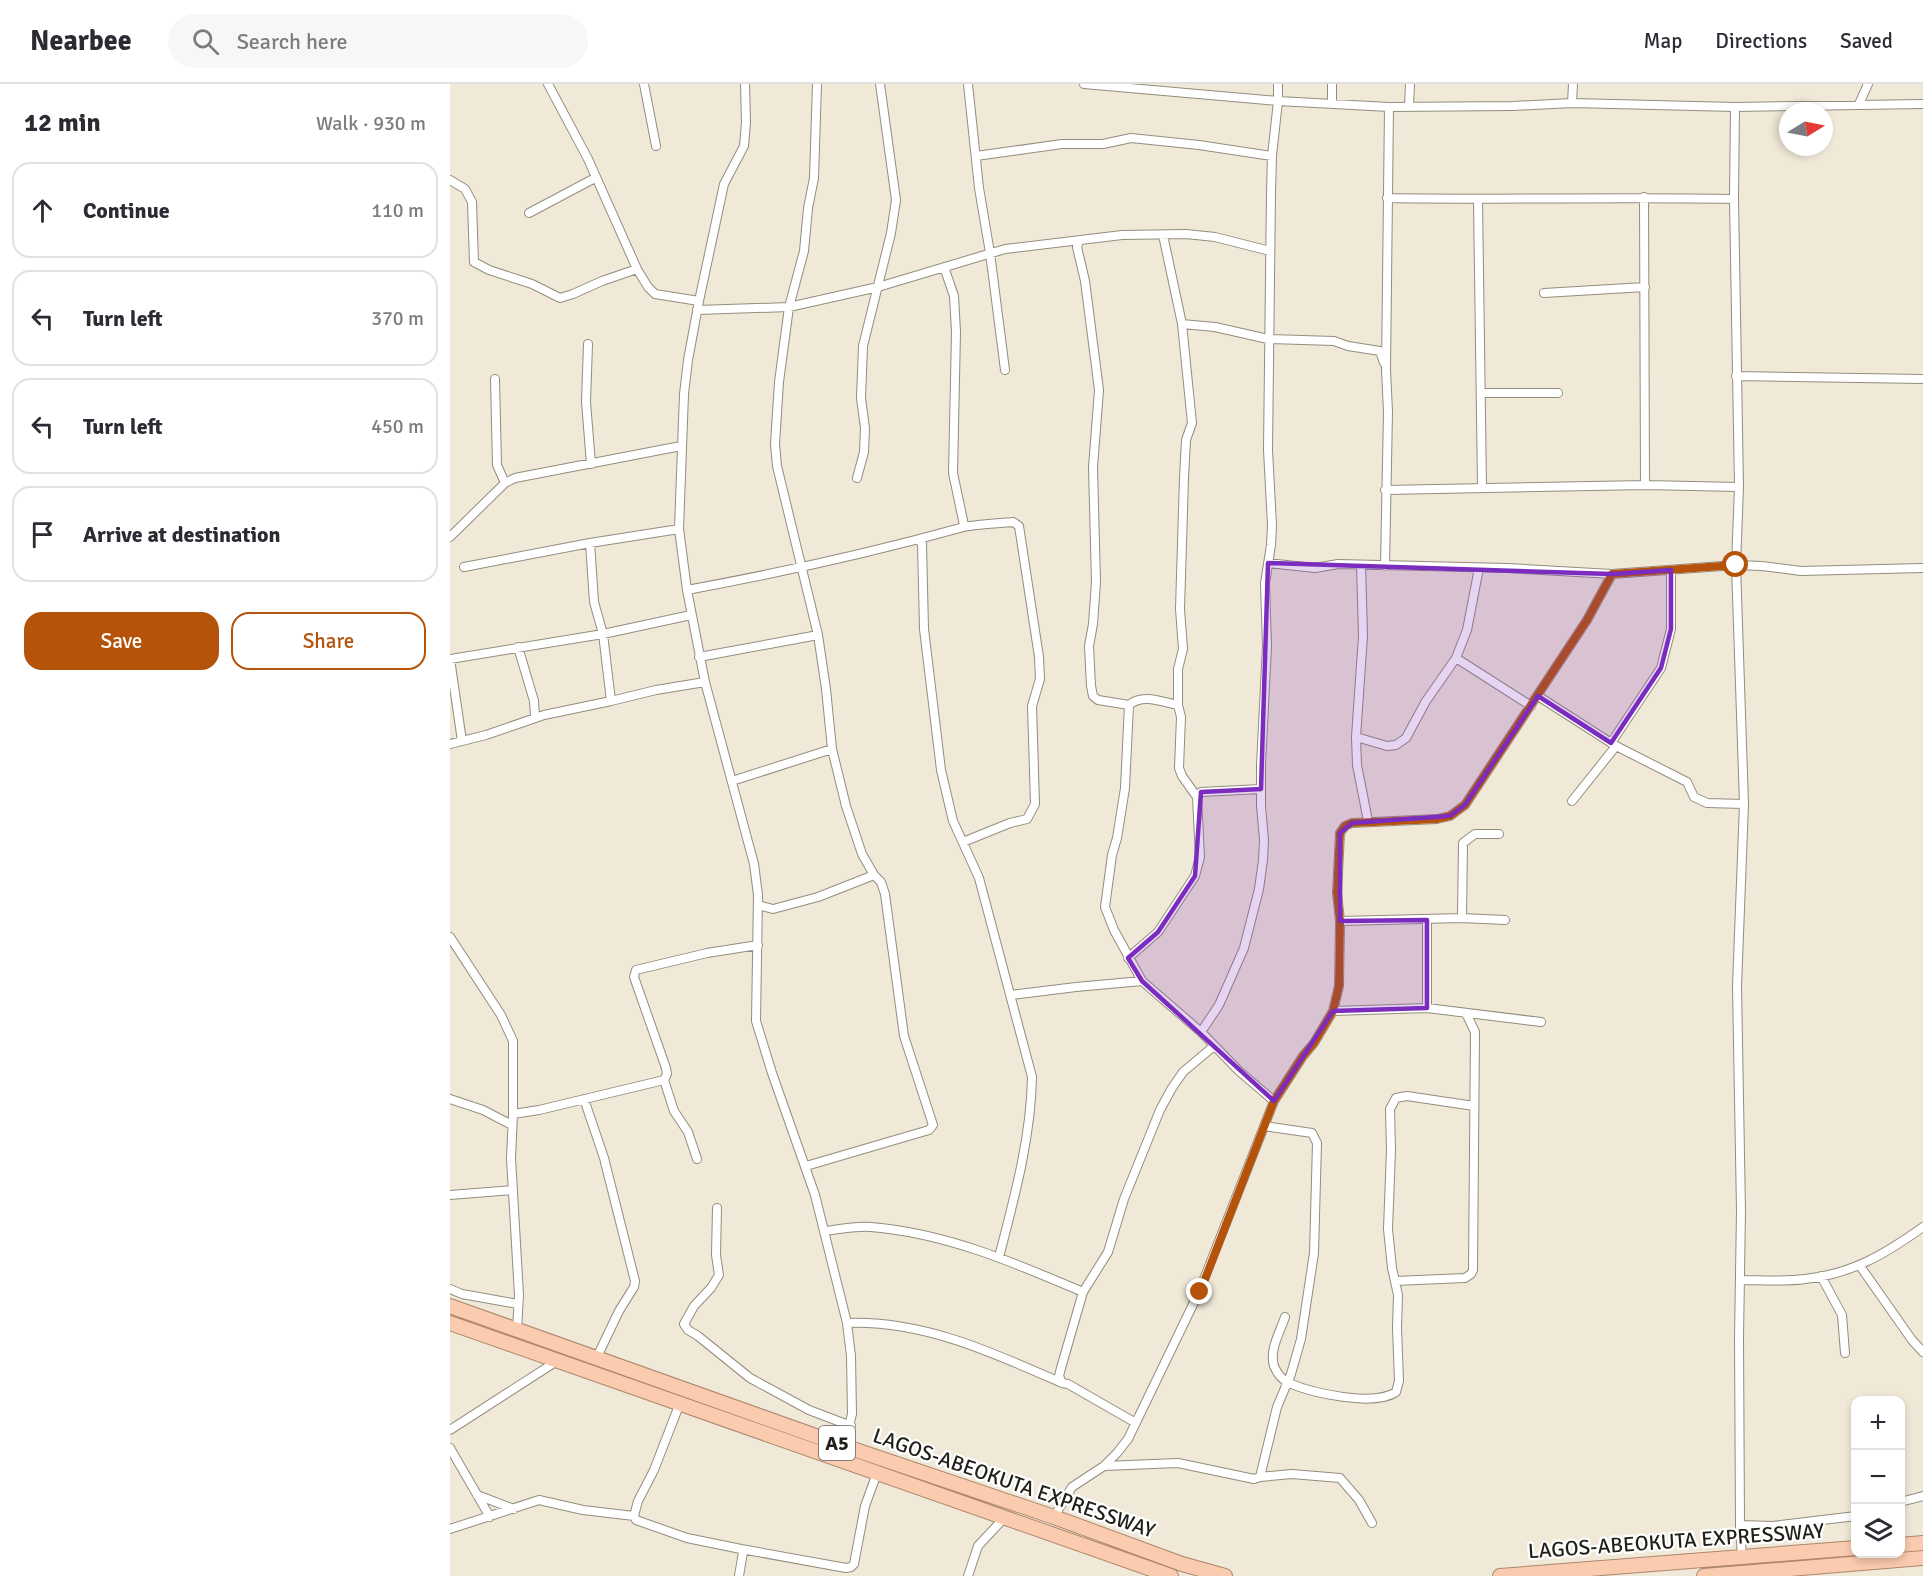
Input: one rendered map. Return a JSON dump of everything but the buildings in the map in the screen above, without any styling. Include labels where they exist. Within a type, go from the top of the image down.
[{"type":"highway","name":"LAGOS-ABEOKUTA EXPRESSWAY","points":[[450,1306],[1182,1564],[1225,1576]]},
{"type":"highway","name":"LAGOS-ABEOKUTA EXPRESSWAY","points":[[450,1323],[1171,1576]]},
{"type":"highway","points":[[1905,1545],[1923,1543]]},
{"type":"highway","name":"LAGOS-ABEOKUTA EXPRESSWAY","points":[[1500,1576],[1851,1548]]},
{"type":"highway","name":"LAGOS-ABEOKUTA EXPRESSWAY","points":[[1704,1576],[1754,1574],[1923,1558]]},
{"type":"street","points":[[548,84],[588,159],[637,269],[648,287],[655,294],[699,301]]},
{"type":"street","points":[[644,84],[656,146]]},
{"type":"street","points":[[745,84],[744,146],[724,184],[697,310],[684,394],[679,529],[699,657],[754,864],[758,905],[756,1021],[772,1073],[806,1166],[825,1231],[847,1323],[851,1356],[852,1414],[851,1426],[844,1446]]},
{"type":"street","points":[[806,1166],[928,1130],[933,1125],[904,1036],[885,894],[881,882],[874,875],[862,854],[846,806],[832,749],[818,635],[777,466],[775,444],[779,382],[789,307],[807,237],[808,208],[814,178],[817,84]]},
{"type":"street","points":[[857,478],[864,452],[865,428],[861,398],[863,346],[891,233],[896,200],[880,84]]},
{"type":"street","points":[[968,84],[979,188],[1005,370]]},
{"type":"street","points":[[1084,84],[1278,101],[1389,106],[1513,106],[1572,103],[1735,107],[1923,104]]},
{"type":"street","points":[[1201,1032],[1219,1005],[1244,948],[1259,889],[1264,840],[1261,789],[1267,646],[1265,583],[1272,525],[1268,450],[1268,339],[1272,156],[1278,84]]},
{"type":"street","points":[[1332,84],[1332,104]]},
{"type":"street","points":[[1409,106],[1410,84]]},
{"type":"street","points":[[1572,103],[1573,84]]},
{"type":"street","points":[[1858,104],[1868,84]]},
{"type":"street","points":[[1385,566],[1389,106]]},
{"type":"street","points":[[1735,107],[1738,487],[1736,565],[1744,804],[1737,986],[1742,1558]]},
{"type":"street","points":[[976,156],[1062,144],[1103,144],[1131,138],[1272,156]]},
{"type":"street","points":[[529,213],[595,178]]},
{"type":"street","points":[[450,180],[465,189],[472,202],[474,262],[489,270],[532,284],[560,298],[637,269]]},
{"type":"street","points":[[1644,197],[1645,485]]},
{"type":"street","points":[[1387,198],[1734,199]]},
{"type":"street","points":[[1478,200],[1482,487]]},
{"type":"street","points":[[697,310],[789,307],[878,287],[1005,249],[1122,235],[1186,234],[1215,237],[1270,251]]},
{"type":"street","points":[[1128,958],[1158,932],[1195,876],[1200,857],[1197,797],[1179,768],[1181,717],[1178,705],[1178,669],[1183,649],[1180,609],[1184,478],[1186,440],[1191,423],[1182,324],[1163,235]]},
{"type":"street","points":[[1079,241],[1077,247],[1085,281],[1099,390],[1093,467],[1096,582],[1089,646],[1093,696],[1098,700],[1129,705],[1145,698],[1178,705]]},
{"type":"street","points":[[944,267],[954,296],[956,332],[953,473],[964,525]]},
{"type":"street","points":[[1544,293],[1645,287]]},
{"type":"street","points":[[1182,324],[1215,327],[1268,339],[1334,341],[1348,346],[1380,351],[1386,370]]},
{"type":"street","points":[[588,344],[586,402],[591,464]]},
{"type":"street","points":[[1736,376],[1923,379]]},
{"type":"street","points":[[495,379],[497,465],[505,483]]},
{"type":"street","points":[[1481,393],[1558,393]]},
{"type":"street","points":[[450,537],[505,483],[515,478],[681,446]]},
{"type":"street","points":[[1385,490],[1645,485],[1738,487]]},
{"type":"street","points":[[687,590],[802,568],[920,540],[964,525],[981,526],[1013,522],[1019,526],[1039,657],[1040,679],[1032,706],[1035,804],[1027,819],[1010,823],[963,842]]},
{"type":"street","points":[[464,567],[679,529]]},
{"type":"street","points":[[920,540],[922,544],[924,629],[940,770],[953,821],[979,878],[1032,1077],[1032,1104],[1015,1197],[999,1257]]},
{"type":"street","points":[[590,543],[594,602],[603,634],[611,701]]},
{"type":"street","points":[[1268,563],[1315,568],[1338,564],[1612,574],[1736,565],[1802,571],[1923,568]]},
{"type":"street","points":[[1361,566],[1363,636],[1356,737],[1357,765],[1368,821]]},
{"type":"street","points":[[1356,737],[1388,746],[1401,743],[1426,701],[1456,658],[1467,630],[1479,568]]},
{"type":"street","points":[[1572,801],[1613,745],[1661,668],[1671,629],[1671,570]]},
{"type":"street","points":[[1054,1517],[1072,1487],[1118,1454],[1136,1423],[1200,1292],[1274,1101],[1333,1011],[1339,986],[1340,921],[1337,893],[1340,833],[1345,826],[1352,823],[1437,819],[1456,812],[1473,796],[1587,620],[1612,574]]},
{"type":"street","points":[[462,741],[450,659],[603,634],[691,615]]},
{"type":"street","points":[[699,657],[818,635]]},
{"type":"street","points":[[518,647],[534,701],[535,717]]},
{"type":"street","points":[[1456,658],[1531,706]]},
{"type":"street","points":[[450,744],[486,735],[535,717],[656,690],[705,682]]},
{"type":"street","points":[[1538,696],[1613,745],[1687,782],[1694,797],[1707,803],[1744,804]]},
{"type":"street","points":[[1129,705],[1125,788],[1105,907],[1114,930],[1142,981],[1201,1032],[1239,1071],[1274,1101]]},
{"type":"street","points":[[732,781],[832,749]]},
{"type":"street","points":[[1197,797],[1201,792],[1207,790],[1261,789]]},
{"type":"street","points":[[1462,918],[1463,843],[1475,834],[1498,834]]},
{"type":"street","points":[[758,905],[773,909],[819,897],[874,875]]},
{"type":"street","points":[[1340,921],[1427,921],[1462,918],[1505,920]]},
{"type":"street","points":[[1427,921],[1427,1008]]},
{"type":"street","points":[[450,937],[501,1015],[513,1041],[512,1190],[518,1304],[517,1330]]},
{"type":"street","points":[[697,1159],[688,1132],[674,1111],[664,1080],[667,1074],[666,1068],[634,977],[636,970],[707,953],[758,945]]},
{"type":"street","points":[[1011,995],[1142,981]]},
{"type":"street","points":[[1333,1011],[1427,1008],[1541,1022]]},
{"type":"street","points":[[1395,1281],[1465,1278],[1471,1274],[1475,1032],[1466,1013]]},
{"type":"street","points":[[1062,1383],[1059,1376],[1083,1292],[1108,1252],[1124,1199],[1164,1103],[1183,1072],[1214,1046]]},
{"type":"street","points":[[513,1114],[584,1100],[664,1080]]},
{"type":"street","points":[[1285,1317],[1273,1355],[1274,1365],[1279,1375],[1287,1382],[1339,1397],[1365,1400],[1390,1396],[1396,1392],[1399,1381],[1398,1310],[1388,1228],[1392,1104],[1396,1098],[1407,1096],[1474,1106]]},
{"type":"street","points":[[450,1099],[483,1110],[512,1125]]},
{"type":"street","points":[[584,1100],[604,1158],[635,1281],[597,1357]]},
{"type":"street","points":[[1260,1477],[1277,1407],[1302,1339],[1314,1253],[1317,1143],[1312,1133],[1264,1126]]},
{"type":"street","points":[[450,1195],[512,1190]]},
{"type":"street","points":[[717,1208],[716,1255],[719,1275],[711,1288],[693,1306],[684,1324],[688,1330],[750,1378],[808,1410],[851,1426]]},
{"type":"street","points":[[825,1231],[852,1227],[878,1228],[954,1243],[999,1257],[1083,1292]]},
{"type":"street","points":[[1740,1280],[1804,1279],[1860,1266],[1888,1252],[1923,1227]]},
{"type":"street","points":[[1860,1266],[1923,1352]]},
{"type":"street","points":[[1821,1276],[1842,1315],[1845,1353]]},
{"type":"street","points":[[450,1289],[462,1294],[518,1304]]},
{"type":"street","points":[[847,1323],[882,1323],[951,1338],[981,1348],[1068,1384],[1136,1423]]},
{"type":"street","points":[[450,1430],[559,1360]]},
{"type":"street","points":[[634,1516],[680,1403]]},
{"type":"street","points":[[450,1448],[490,1517]]},
{"type":"street","points":[[1104,1466],[1178,1463],[1254,1479],[1292,1474],[1340,1478],[1359,1500],[1372,1523]]},
{"type":"street","points":[[845,1576],[854,1564],[865,1506],[877,1473]]},
{"type":"street","points":[[477,1495],[514,1509]]},
{"type":"street","points":[[1905,1501],[1923,1496]]},
{"type":"street","points":[[450,1529],[538,1500],[583,1510],[634,1516],[636,1520],[687,1539],[846,1568],[851,1567]]},
{"type":"street","points":[[968,1576],[978,1546],[1005,1517]]},
{"type":"street","points":[[1740,1525],[1773,1526],[1851,1517]]},
{"type":"street","points":[[739,1576],[741,1549]]},
{"type":"highlighted area","points":[[1268,563],[1612,574],[1671,570],[1671,629],[1661,668],[1611,743],[1538,696],[1465,805],[1450,816],[1352,823],[1340,833],[1340,921],[1427,920],[1427,1008],[1333,1011],[1274,1101],[1142,981],[1128,958],[1158,932],[1195,876],[1201,792],[1261,789]]},
{"type":"route","points":[[1200,1292],[1274,1101],[1333,1011],[1339,986],[1340,921],[1337,893],[1340,833],[1345,826],[1368,821],[1437,819],[1450,816],[1465,805],[1587,620],[1612,574],[1736,565]]}]
